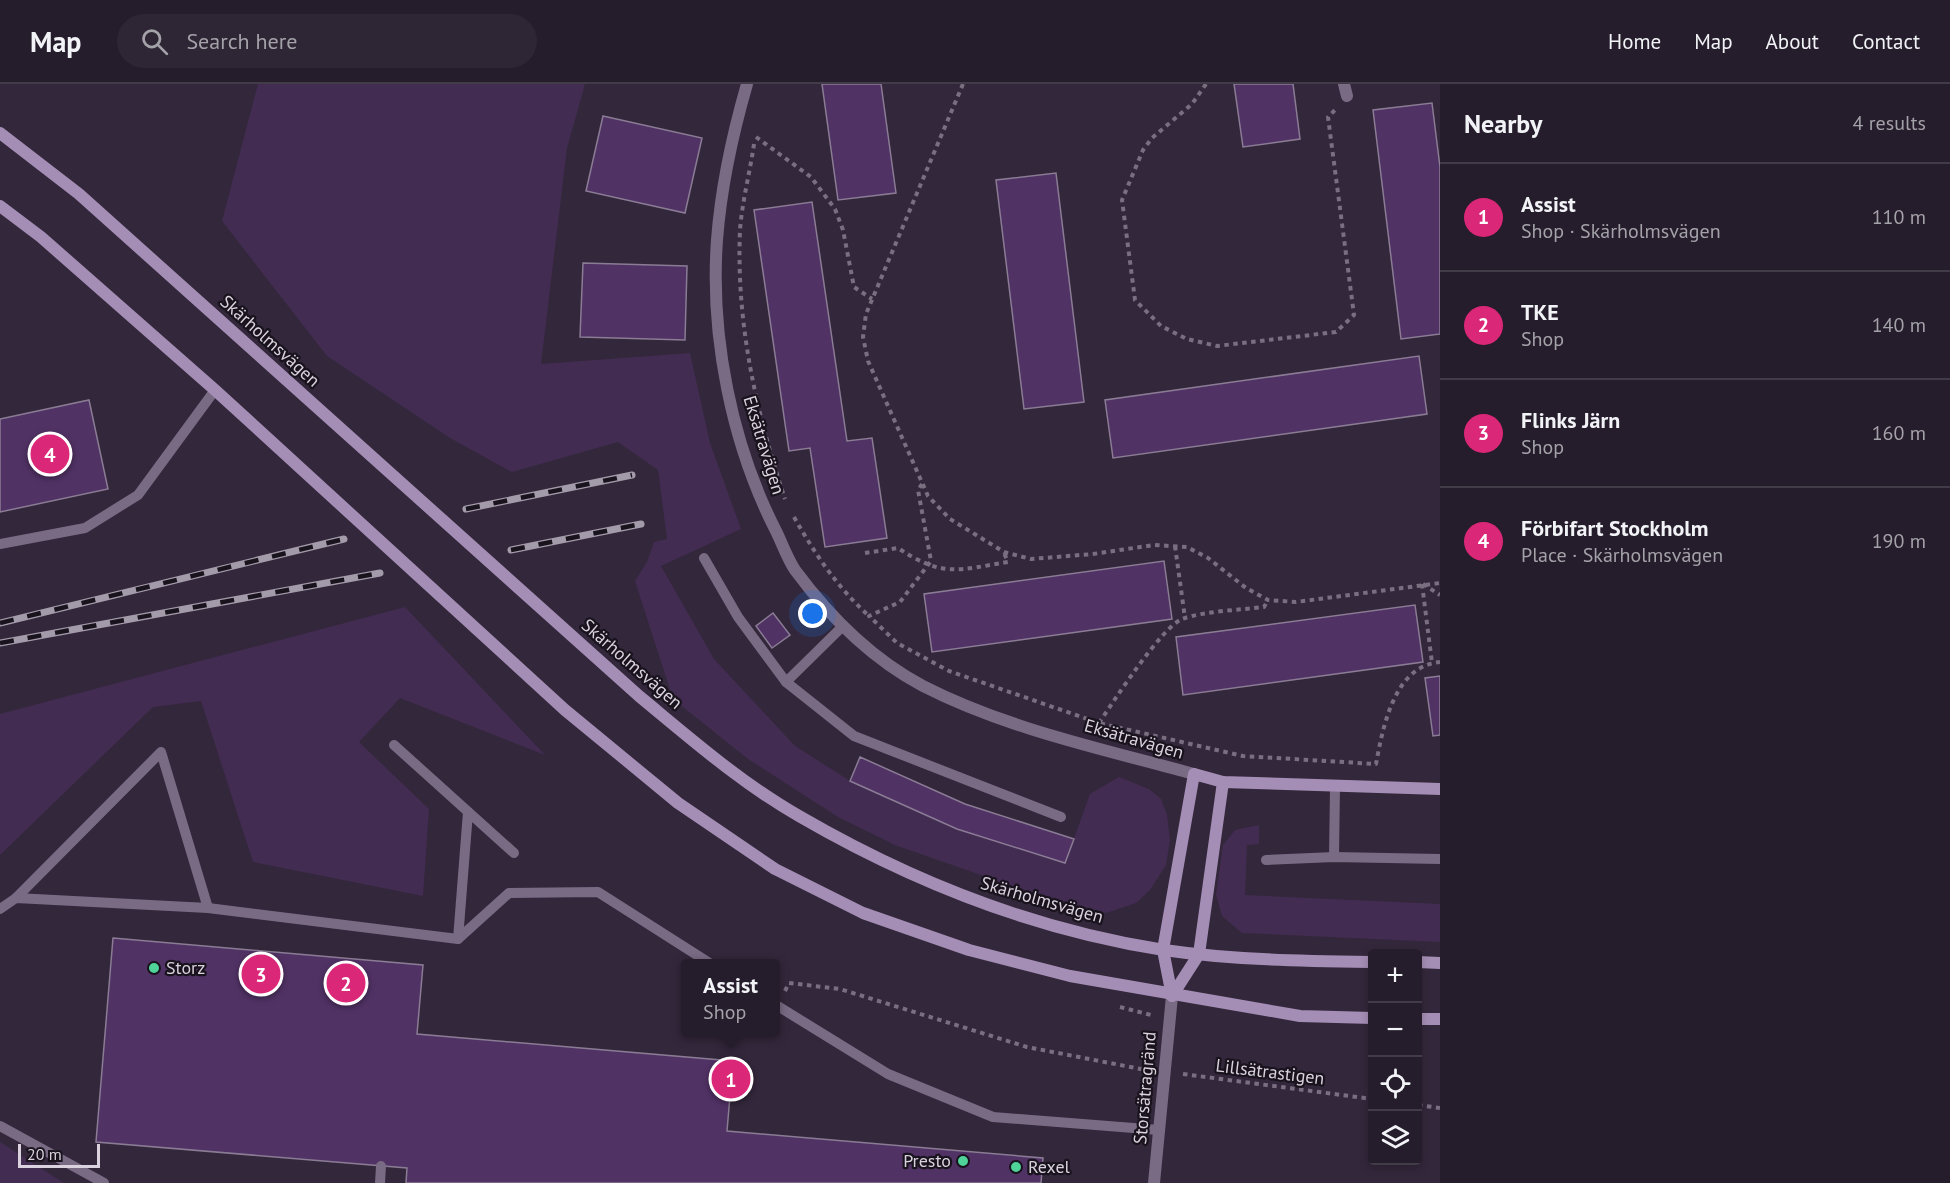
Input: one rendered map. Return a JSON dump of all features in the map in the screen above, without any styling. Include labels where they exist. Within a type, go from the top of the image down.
[{"type":"main road","name":"Skärholmsvägen","points":[[0,133],[79,194],[639,696],[712,756],[797,815],[899,868],[1030,919],[1163,950],[1304,961],[1368,962]]},
{"type":"main road","points":[[0,206],[41,237],[215,390],[565,711],[678,803],[775,869],[863,913],[969,950],[1070,976],[1172,996],[1300,1016],[1368,1018]]},
{"type":"main road","name":"Eksätravägen","points":[[1163,950],[1194,774],[1223,782],[1440,789]]},
{"type":"main road","points":[[1172,996],[1199,954],[1223,782]]},
{"type":"main road","points":[[1163,950],[1172,996]]},
{"type":"main road","points":[[1422,963],[1440,963]]},
{"type":"main road","points":[[1422,1019],[1440,1019]]},
{"type":"street","name":"Eksätravägen","points":[[747,84],[733,131],[723,187],[717,243],[719,330],[733,416],[757,494],[794,568],[842,627],[881,659],[923,685],[1008,722],[1194,774]]},
{"type":"street","name":"Storsätragränd","points":[[1154,1183],[1172,996]]},
{"type":"lane","points":[[0,544],[85,528],[138,495],[215,390]]},
{"type":"lane","points":[[704,558],[738,617],[786,682],[854,736],[1061,817]]},
{"type":"lane","points":[[786,682],[842,627]]},
{"type":"lane","points":[[394,745],[514,853]]},
{"type":"lane","points":[[0,909],[16,898],[161,753],[208,908]]},
{"type":"lane","points":[[1334,857],[1335,787]]},
{"type":"lane","points":[[458,939],[468,812]]},
{"type":"lane","points":[[1266,860],[1334,857],[1440,859]]},
{"type":"lane","points":[[16,898],[208,908],[458,939],[509,893],[598,891],[705,959]]},
{"type":"lane","points":[[780,1007],[888,1074],[993,1117],[1159,1130]]},
{"type":"lane","points":[[0,1126],[104,1183]]},
{"type":"lane","points":[[380,1183],[381,1166]]},
{"type":"path","points":[[963,84],[866,314],[863,337],[868,361],[922,484],[928,496],[950,519],[1004,552],[1031,559],[1093,554],[1154,545],[1187,547],[1208,558],[1246,588],[1268,600],[1296,602],[1440,582]]},
{"type":"path","points":[[1206,84],[1192,104],[1152,138],[1143,150],[1122,200],[1135,300],[1161,326],[1187,339],[1217,346],[1336,332],[1354,315],[1328,117],[1346,90]]},
{"type":"path","points":[[872,299],[854,287],[843,230],[835,209],[811,177],[756,135],[740,229],[742,303],[751,378],[766,441],[788,506],[817,558],[850,598],[897,643],[949,671],[1099,723],[1243,756],[1376,764],[1394,701],[1409,676],[1432,663],[1440,662]]},
{"type":"path","points":[[869,616],[900,602],[931,561],[918,490],[922,484]]},
{"type":"path","points":[[1175,546],[1185,618]]},
{"type":"path","points":[[865,553],[898,548],[928,566],[949,572],[1008,562],[1004,552]]},
{"type":"path","points":[[1422,584],[1440,595]]},
{"type":"path","points":[[1422,584],[1432,663]]},
{"type":"path","points":[[1099,723],[1118,693],[1160,640],[1185,618],[1264,607],[1268,600]]},
{"type":"path","name":"Lillsätrastigen","points":[[780,999],[789,984],[840,989],[1027,1047],[1125,1067],[1368,1098]]},
{"type":"path","points":[[1422,1106],[1440,1108]]},
{"type":"shaded area","points":[[258,84],[585,84],[567,148],[541,364],[690,353],[710,443],[741,529],[661,566],[714,659],[795,746],[850,781],[1065,863],[1090,794],[1119,777],[1149,789],[1161,799],[1167,815],[1170,840],[1166,865],[1150,890],[1136,903],[1106,913],[1021,889],[895,845],[838,817],[748,759],[673,699],[635,581],[647,562],[654,542],[667,539],[658,470],[618,442],[512,472],[450,438],[327,356],[222,221]]},
{"type":"shaded area","points":[[405,607],[545,755],[400,698],[359,742],[429,809],[423,896],[253,862],[201,701],[153,707],[0,855],[0,714]]},
{"type":"shaded area","points":[[1259,825],[1259,844],[1247,845],[1245,895],[1440,904],[1440,942],[1242,933],[1222,916],[1216,895],[1223,845],[1235,830]]},
{"type":"shaded area","points":[[0,1142],[64,1183],[0,1183]]},
{"type":"building","points":[[822,84],[881,84],[896,193],[838,200]]},
{"type":"building","points":[[1234,84],[1293,84],[1300,139],[1243,147]]},
{"type":"building","points":[[1432,103],[1440,167],[1440,334],[1401,339],[1373,110]]},
{"type":"building","points":[[603,116],[702,138],[685,213],[586,191]]},
{"type":"building","points":[[1056,173],[1084,402],[1024,409],[996,180]]},
{"type":"building","points":[[812,202],[847,441],[872,438],[887,538],[825,547],[810,448],[789,451],[754,210]]},
{"type":"building","points":[[583,263],[687,266],[685,340],[580,337]]},
{"type":"building","points":[[1419,356],[1427,414],[1113,458],[1105,400]]},
{"type":"building","points":[[89,400],[108,489],[0,512],[0,419]]},
{"type":"building","points":[[1164,561],[1172,619],[932,652],[924,594]]},
{"type":"building","points":[[1415,605],[1423,662],[1183,695],[1176,637]]},
{"type":"building","points":[[773,613],[790,635],[772,648],[756,626]]},
{"type":"building","points":[[1440,676],[1440,735],[1433,736],[1425,678]]},
{"type":"building","points":[[860,757],[965,804],[1074,839],[1065,863],[957,829],[850,781]]},
{"type":"building","points":[[113,938],[423,965],[417,1034],[733,1061],[727,1131],[1043,1158],[1041,1183],[406,1183],[407,1168],[96,1142]]},
{"type":"railway","points":[[466,509],[632,475]]},
{"type":"railway","points":[[511,550],[641,524]]},
{"type":"railway","points":[[0,623],[344,539]]},
{"type":"railway","points":[[0,643],[380,573]]},
{"type":"place","name":"Förbifart Stockholm","points":[[50,454]]},
{"type":"place","name":"Storz","points":[[154,968]]},
{"type":"place","name":"Flinks Järn","points":[[261,974]]},
{"type":"place","name":"TKE","points":[[346,983]]},
{"type":"place","name":"Assist","points":[[731,1079]]},
{"type":"place","name":"Presto","points":[[963,1161]]},
{"type":"place","name":"Rexel","points":[[1016,1167]]}]
